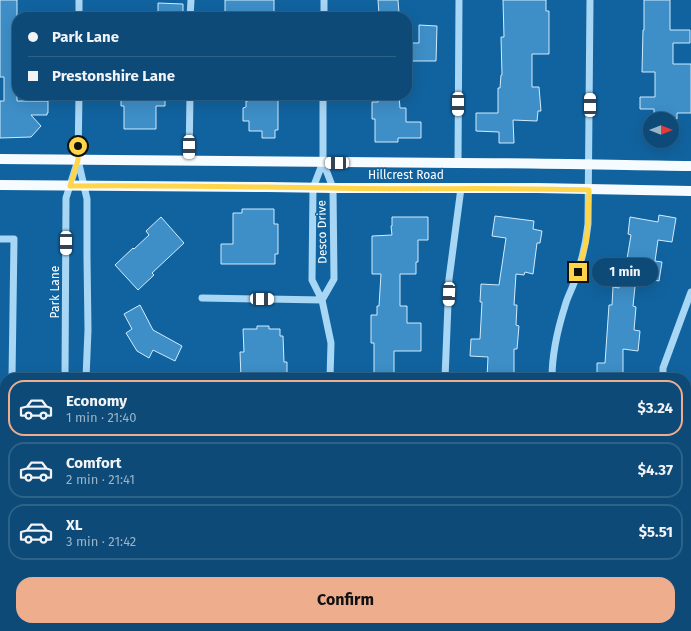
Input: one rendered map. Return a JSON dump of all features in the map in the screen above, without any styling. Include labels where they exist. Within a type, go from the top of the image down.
[{"type":"main road","name":"Hillcrest Road","points":[[0,159],[691,166]]},
{"type":"main road","name":"Hillcrest Road","points":[[0,185],[313,188],[537,188],[691,191]]},
{"type":"street","points":[[79,12],[80,0]]},
{"type":"street","points":[[190,0],[190,12]]},
{"type":"street","points":[[324,0],[324,12]]},
{"type":"street","points":[[458,163],[459,0]]},
{"type":"street","points":[[552,373],[552,363],[557,337],[565,306],[586,243],[588,224],[590,165],[590,0]]},
{"type":"street","name":"Park Lane","points":[[78,100],[78,160],[87,199],[88,330],[86,373]]},
{"type":"street","points":[[189,160],[190,100]]},
{"type":"street","name":"Desco Drive","points":[[322,300],[334,279],[333,188],[323,162],[323,100]]},
{"type":"street","name":"Park Lane","points":[[66,373],[66,198],[78,160]]},
{"type":"street","name":"Desco Drive","points":[[323,162],[313,188],[312,280],[322,300],[331,343],[330,373]]},
{"type":"street","points":[[445,373],[449,279],[461,188]]},
{"type":"street","points":[[0,239],[14,239],[12,373]]},
{"type":"street","points":[[663,373],[663,368],[691,292]]},
{"type":"street","points":[[202,298],[322,300]]},
{"type":"building","points":[[0,0],[17,0],[17,12],[12,12],[12,100],[48,101],[47,115],[31,115],[41,126],[31,137],[0,138],[0,101],[4,101],[4,77],[0,77]]},
{"type":"building","points":[[225,0],[274,0],[274,12],[225,12]]},
{"type":"building","points":[[378,0],[398,0],[399,12],[379,12]]},
{"type":"building","points":[[503,0],[546,0],[546,11],[549,11],[549,54],[532,54],[532,87],[539,87],[541,111],[538,111],[537,121],[513,120],[514,143],[499,143],[499,132],[476,131],[476,113],[498,113],[498,88],[500,88],[502,75],[501,37],[504,37]]},
{"type":"building","points":[[644,0],[670,0],[670,30],[690,30],[690,43],[673,43],[673,64],[691,64],[691,113],[654,112],[654,109],[640,109],[640,97],[655,97],[655,72],[642,72]]},
{"type":"building","points":[[158,3],[183,4],[183,12],[158,12]]},
{"type":"building","points":[[419,25],[437,26],[436,61],[412,61],[412,43],[419,43]]},
{"type":"building","points":[[121,100],[165,100],[165,106],[156,106],[156,129],[124,129],[124,106],[121,106]]},
{"type":"building","points":[[278,100],[278,130],[275,130],[275,138],[262,138],[262,131],[249,131],[249,121],[243,121],[243,108],[246,107],[246,101]]},
{"type":"building","points":[[378,100],[399,100],[400,108],[406,108],[406,122],[421,122],[421,138],[398,138],[398,142],[375,142],[375,119],[372,119],[372,102],[378,102]]},
{"type":"building","points":[[242,209],[274,209],[274,224],[278,224],[278,254],[275,254],[275,264],[221,264],[221,244],[233,244],[233,213],[242,213]]},
{"type":"building","points":[[659,215],[676,218],[672,242],[658,240],[655,261],[662,262],[659,281],[636,277],[633,306],[636,307],[634,330],[640,331],[638,351],[623,349],[623,373],[597,373],[597,363],[605,363],[609,305],[612,305],[613,287],[619,288],[624,258],[627,259],[631,235],[628,234],[630,217],[658,222]]},
{"type":"building","points":[[495,216],[534,221],[533,229],[542,231],[540,243],[537,243],[533,274],[525,272],[524,275],[516,274],[514,305],[517,305],[516,325],[519,326],[517,349],[514,349],[514,373],[487,373],[488,357],[470,356],[471,339],[480,339],[482,302],[480,302],[481,284],[499,285],[506,238],[492,236]]},
{"type":"building","points":[[161,217],[184,243],[152,273],[154,275],[138,290],[115,265],[149,235],[146,231]]},
{"type":"building","points":[[392,217],[428,217],[428,240],[418,240],[418,262],[416,262],[416,274],[400,274],[400,306],[407,306],[407,323],[421,323],[421,351],[394,351],[394,373],[374,373],[374,343],[371,343],[371,315],[377,315],[381,274],[372,274],[372,236],[392,235]]},
{"type":"building","points":[[140,305],[153,330],[182,346],[175,361],[153,350],[149,358],[137,351],[126,333],[132,329],[124,314]]},
{"type":"building","points":[[257,326],[269,326],[269,329],[280,329],[280,336],[283,336],[284,362],[287,362],[287,373],[241,373],[240,352],[244,352],[243,329],[257,329]]},
{"type":"route","points":[[78,146],[78,160],[70,186],[537,188],[589,190],[586,243],[578,272]]}]
